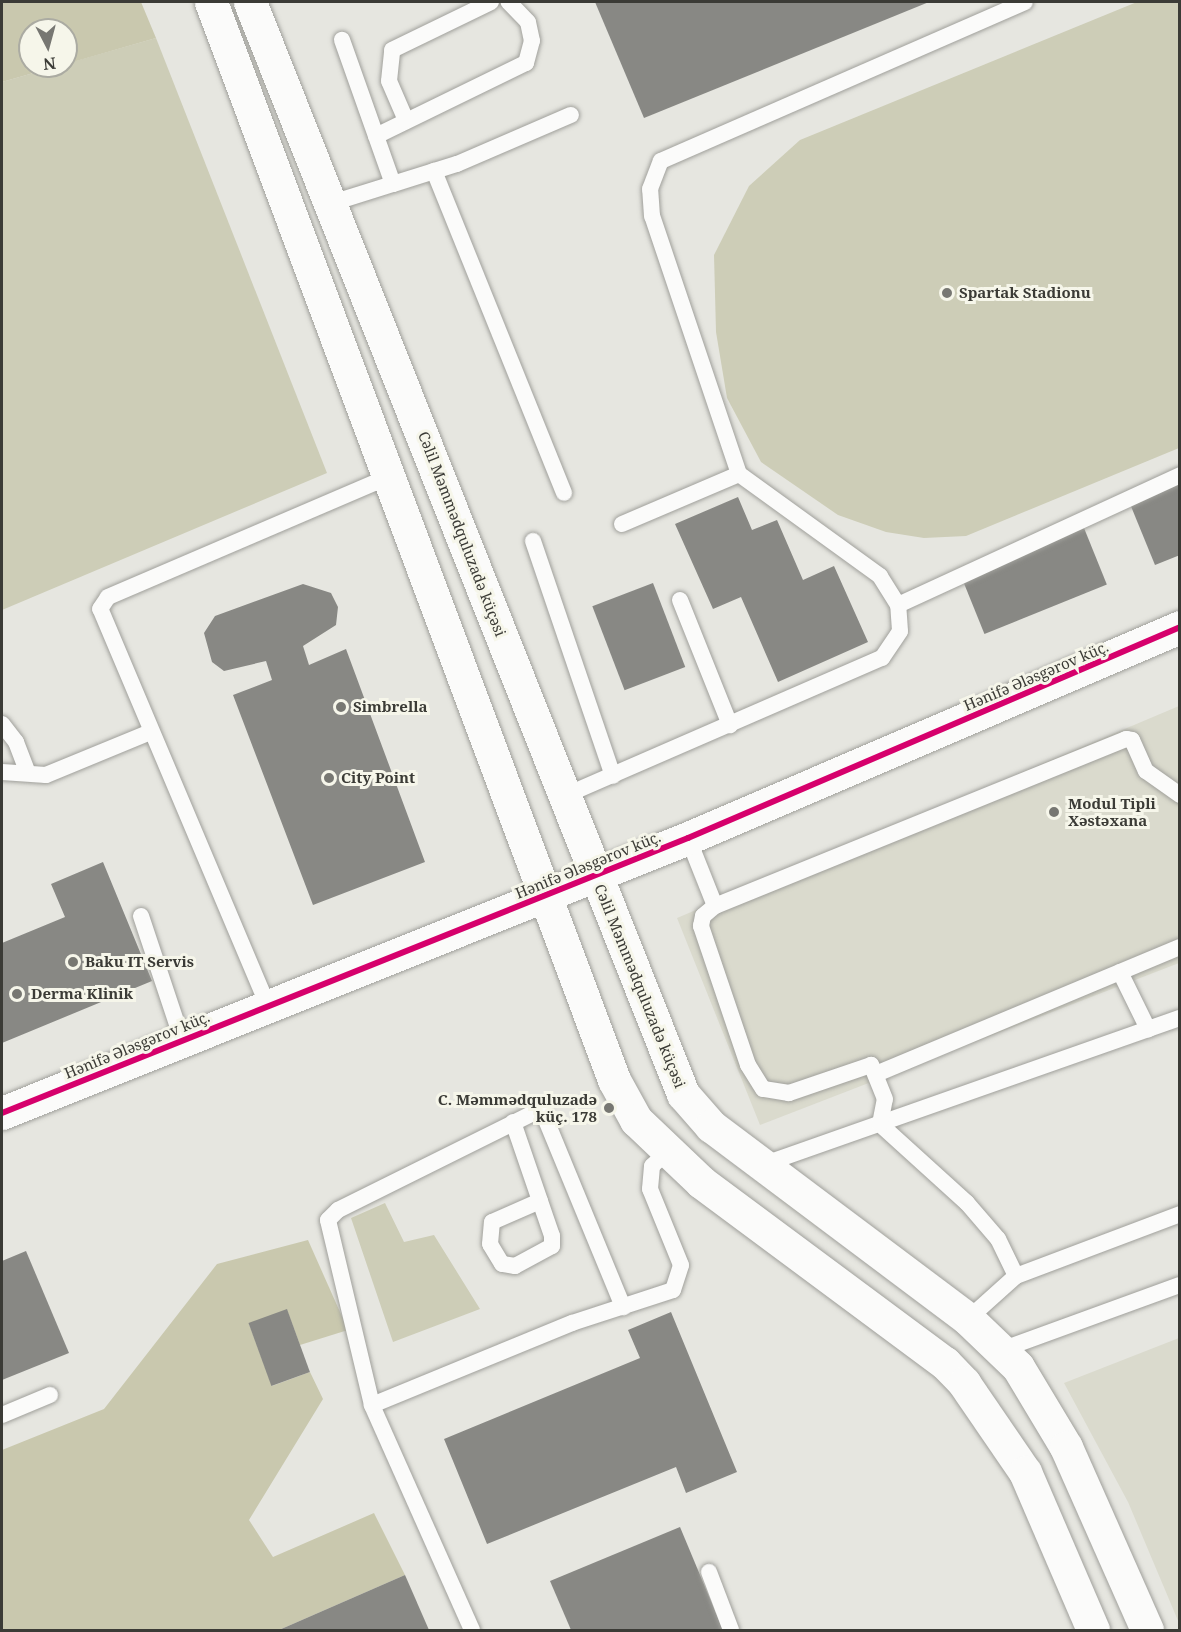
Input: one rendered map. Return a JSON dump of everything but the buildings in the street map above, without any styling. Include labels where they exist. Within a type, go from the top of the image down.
[{"type":"main road","points":[[211,2],[386,478],[547,895],[614,1080],[636,1120],[668,1151],[725,1199],[945,1363],[964,1383],[1025,1472],[1093,1630]]},
{"type":"main road","name":"Cəlil Məmmədquluzadə küçəsi","points":[[250,2],[332,203],[682,1094],[711,1126],[761,1166],[968,1319],[1018,1367],[1066,1447],[1147,1630]]},
{"type":"main road","name":"Hənifə Ələsgərov küç.","points":[[2,1113],[688,838],[1179,627]]},
{"type":"main road","points":[[725,1199],[761,1166]]},
{"type":"main road","points":[[964,1383],[1001,1350]]},
{"type":"lane","points":[[405,118],[389,81],[392,50],[491,2]]},
{"type":"lane","points":[[376,136],[405,118],[526,63],[532,40],[528,22],[509,2]]},
{"type":"lane","points":[[564,796],[882,658],[900,631],[898,605],[880,576],[739,474],[652,216],[651,189],[662,161],[1025,2]]},
{"type":"lane","points":[[342,40],[393,184]]},
{"type":"lane","points":[[332,203],[434,171],[570,115]]},
{"type":"lane","points":[[434,171],[564,493]]},
{"type":"lane","points":[[622,524],[739,474]]},
{"type":"lane","points":[[898,605],[1179,475]]},
{"type":"lane","points":[[267,1006],[148,733],[103,624],[100,609],[108,597],[386,478]]},
{"type":"lane","points":[[533,541],[613,776]]},
{"type":"lane","points":[[680,600],[730,725]]},
{"type":"lane","points":[[2,724],[16,742],[28,773]]},
{"type":"lane","points":[[2,772],[46,775],[148,733]]},
{"type":"lane","points":[[880,1124],[885,1099],[876,1074],[866,1063],[789,1093],[763,1089],[748,1065],[701,926],[707,909],[1126,739],[1132,740],[1146,771],[1179,795]]},
{"type":"lane","points":[[688,838],[715,906]]},
{"type":"lane","points":[[141,916],[182,1039]]},
{"type":"lane","points":[[876,1074],[1179,947]]},
{"type":"lane","points":[[1120,972],[1148,1029]]},
{"type":"lane","points":[[761,1166],[1179,1018]]},
{"type":"lane","points":[[472,1630],[372,1405],[328,1220],[338,1210],[534,1112],[544,1115],[623,1307]]},
{"type":"lane","points":[[513,1122],[540,1201]]},
{"type":"lane","points":[[880,1124],[967,1203],[999,1239],[1016,1276]]},
{"type":"lane","points":[[372,1405],[623,1307],[673,1290],[680,1279],[681,1265],[650,1189],[652,1166],[668,1151]]},
{"type":"lane","points":[[968,1319],[1016,1276],[1179,1214]]},
{"type":"lane","points":[[1001,1350],[1179,1286]]},
{"type":"lane","points":[[2,1414],[50,1395]]},
{"type":"lane","points":[[709,1572],[731,1630]]},
{"type":"shaded area","name":"Modul Tipli Xəstəxana","points":[[1179,706],[1179,963],[760,1125],[677,918]]},
{"type":"shaded area","points":[[1179,1338],[1179,1623],[1128,1502],[1064,1383]]},
{"type":"green space","points":[[2,2],[141,2],[156,38],[78,61],[78,18],[18,18],[18,77],[2,82]]},
{"type":"green space","name":"Spartak Stadionu","points":[[1137,2],[1179,2],[1179,448],[966,536],[924,538],[886,532],[838,515],[761,462],[727,398],[716,332],[714,255],[749,186],[800,140]]},
{"type":"green space","points":[[156,38],[327,473],[2,610],[2,82],[18,77],[78,78],[78,60]]},
{"type":"green space","points":[[385,1203],[404,1242],[434,1235],[480,1309],[393,1342],[351,1218]]},
{"type":"green space","points":[[308,1240],[348,1330],[300,1345],[287,1310],[249,1324],[272,1386],[310,1372],[323,1399],[249,1520],[273,1557],[374,1513],[405,1575],[279,1630],[2,1630],[2,1450],[104,1409],[217,1264]]},
{"type":"cycle path","points":[[2,1113],[688,838],[1180,627]]},
{"type":"place","name":"Spartak Stadionu","points":[[947,293]]},
{"type":"place","name":"Simbrella","points":[[341,707]]},
{"type":"place","name":"City Point","points":[[329,778]]},
{"type":"place","name":"Modul Tipli Xəstəxana","points":[[1054,812]]},
{"type":"place","name":"Baku IT Servis","points":[[73,962]]},
{"type":"place","name":"Derma Klinik","points":[[17,994]]},
{"type":"place","name":"C. Məmmədquluzadə küç. 178","points":[[609,1108]]}]
